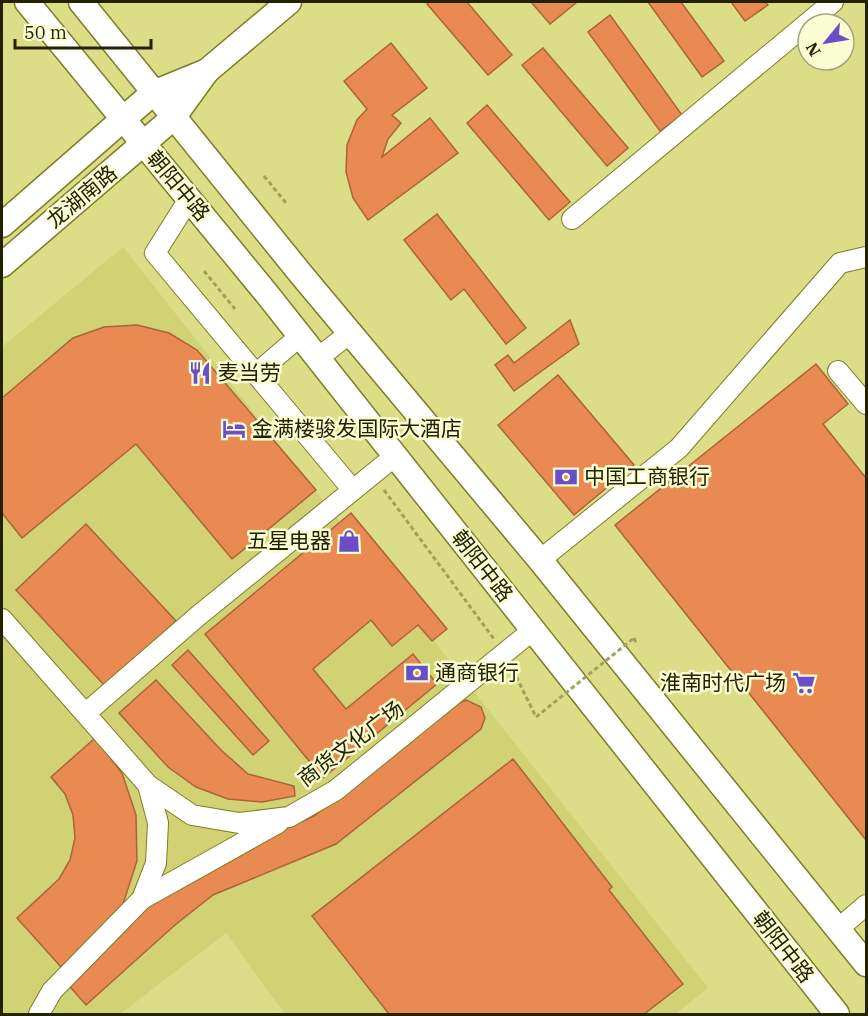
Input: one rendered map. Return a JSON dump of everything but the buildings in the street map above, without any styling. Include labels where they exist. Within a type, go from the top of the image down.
[{"type":"main road","name":"朝阳中路","points":[[27,2],[318,358],[837,1014]]},
{"type":"main road","name":"朝阳中路","points":[[81,2],[350,333],[540,560],[867,964]]},
{"type":"main road","name":"龙湖南路","points":[[2,266],[174,118],[207,71],[289,2]]},
{"type":"main road","name":"龙湖南路","points":[[2,225],[153,93],[207,71]]},
{"type":"street","points":[[572,219],[833,2]]},
{"type":"street","points":[[189,199],[155,253],[352,489]]},
{"type":"street","points":[[540,560],[679,448],[840,263],[867,256]]},
{"type":"street","points":[[318,358],[350,333]]},
{"type":"street","points":[[256,374],[300,336]]},
{"type":"street","points":[[838,370],[867,404]]},
{"type":"street","points":[[86,713],[371,473],[395,456]]},
{"type":"street","name":"商货文化广场","points":[[2,619],[148,785],[192,815],[239,823],[288,817],[336,790],[532,630]]},
{"type":"street","points":[[142,899],[156,862],[158,833],[158,823],[148,785]]},
{"type":"street","points":[[39,1014],[52,991],[142,899],[288,817]]},
{"type":"street","points":[[838,929],[867,905]]},
{"type":"path","points":[[264,176],[286,203]]},
{"type":"path","points":[[204,271],[235,309]]},
{"type":"path","points":[[371,473],[504,653],[536,717],[634,638]]},
{"type":"shaded area","points":[[123,247],[708,988],[675,1014],[285,1014],[226,933],[120,1014],[2,1014],[2,347]]},
{"type":"place","name":"麦当劳","points":[[200,373]]},
{"type":"place","name":"金满楼骏发国际大酒店","points":[[234,429]]},
{"type":"place","name":"中国工商银行","points":[[566,477]]},
{"type":"place","name":"五星电器","points":[[349,541]]},
{"type":"place","name":"通商银行","points":[[417,673]]},
{"type":"place","name":"淮南时代广场","points":[[804,683]]}]
